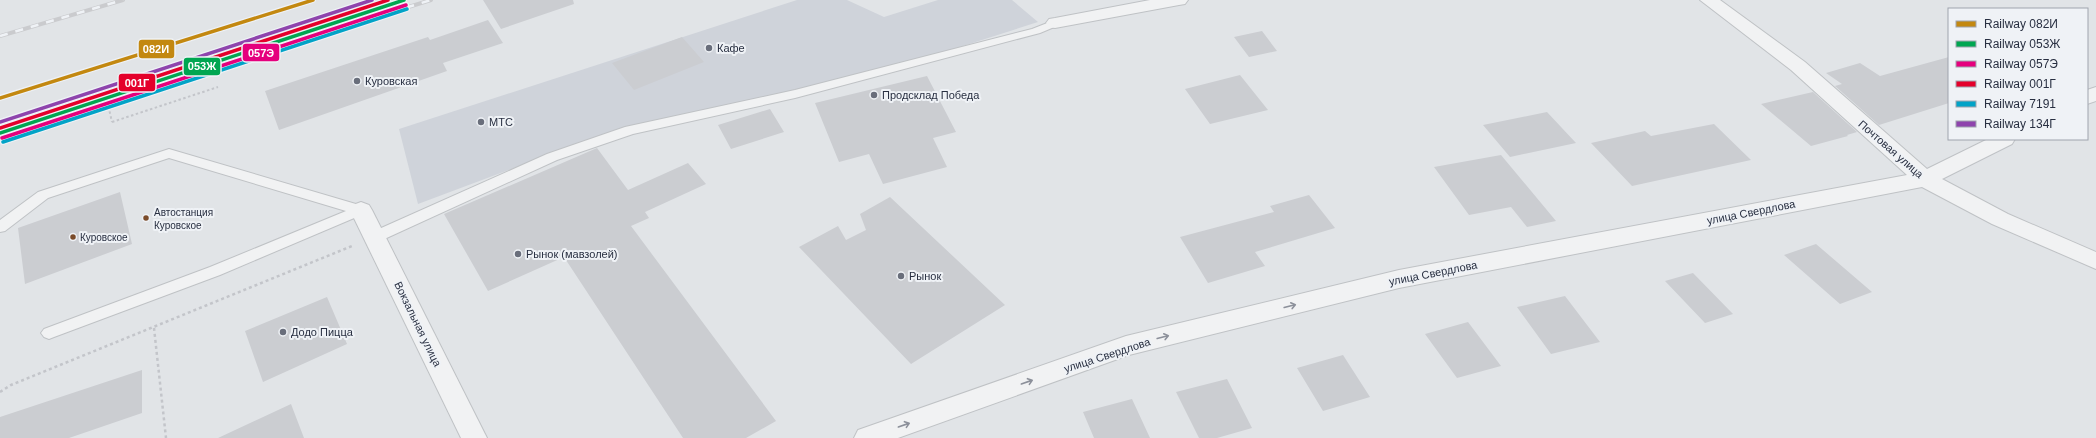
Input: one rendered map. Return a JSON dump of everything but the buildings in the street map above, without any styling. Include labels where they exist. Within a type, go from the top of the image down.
[{"type":"street","points":[[1055,23],[1179,0]]},
{"type":"street","name":"Почтовая улица","points":[[1709,0],[1798,66],[1925,179],[2000,219],[2096,261]]},
{"type":"street","name":"улица Свердлова","points":[[867,438],[1126,346],[1384,283],[1925,179],[2003,140]]},
{"type":"street","name":"Вокзальная улица","points":[[361,210],[474,438]]},
{"type":"lane","points":[[375,237],[552,157],[630,130],[803,92],[1036,32],[1055,23]]},
{"type":"lane","points":[[0,227],[43,195],[169,153],[361,210]]},
{"type":"lane","points":[[49,333],[214,271],[361,210]]},
{"type":"path","points":[[208,54],[104,87],[112,122],[218,87]]},
{"type":"path","points":[[0,139],[69,118]]},
{"type":"path","points":[[0,392],[11,385],[102,347],[154,328],[375,237]]},
{"type":"path","points":[[154,328],[166,438]]},
{"type":"shaded area","points":[[797,0],[847,0],[884,17],[938,0],[1012,0],[1038,22],[938,54],[721,108],[623,127],[418,204],[399,129]]},
{"type":"railway","points":[[0,36],[123,0]]},
{"type":"railway","points":[[24,125],[431,0]]},
{"type":"rail line","name":"082И","points":[[0,98],[313,0]]},
{"type":"rail line","name":"134Г","points":[[0,122],[372,0]]},
{"type":"rail line","name":"001Г","points":[[0,128],[388,0]]},
{"type":"rail line","name":"053Ж","points":[[0,133],[404,0]]},
{"type":"rail line","name":"057Э","points":[[2,138],[406,5]]},
{"type":"rail line","name":"7191","points":[[3,142],[407,9]]},
{"type":"place","name":"Кафе","points":[[709,48]]},
{"type":"place","name":"Куровская","points":[[357,81]]},
{"type":"place","name":"Продсклад Победа","points":[[874,95]]},
{"type":"place","name":"МТС","points":[[481,122]]},
{"type":"place","name":"Автостанция Куровское","points":[[146,218]]},
{"type":"place","name":"Куровское","points":[[73,237]]},
{"type":"place","name":"Рынок (мавзолей)","points":[[518,254]]},
{"type":"place","name":"Рынок","points":[[901,276]]},
{"type":"place","name":"Додо Пицца","points":[[283,332]]}]
